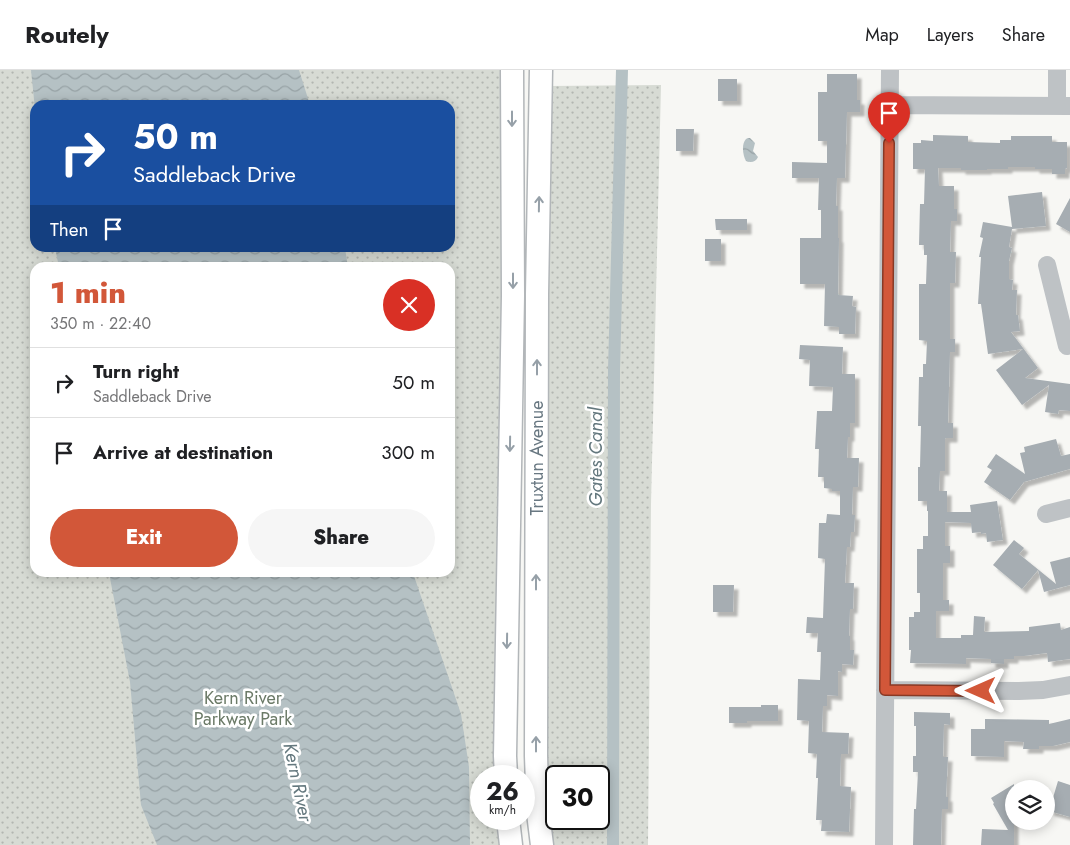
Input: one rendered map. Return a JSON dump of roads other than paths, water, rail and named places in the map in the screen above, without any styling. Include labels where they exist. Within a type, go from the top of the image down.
[{"type":"main road","name":"Truxtun Avenue","points":[[506,765],[513,296],[512,70]]},
{"type":"main road","name":"Truxtun Avenue","points":[[541,70],[537,294],[536,756],[538,813],[542,845]]},
{"type":"main road","points":[[509,830],[511,845]]},
{"type":"street","points":[[884,845],[890,70]]},
{"type":"street","points":[[890,105],[1063,106],[1057,70]]},
{"type":"street","points":[[1047,265],[1067,346],[1070,345]]},
{"type":"street","points":[[1046,514],[1070,508]]},
{"type":"street","points":[[885,690],[1019,691],[1043,690],[1070,685]]},
{"type":"water","points":[[31,70],[299,70],[308,100],[34,100]]},
{"type":"water","points":[[748,138],[755,143],[753,151],[758,157],[751,162],[746,161],[743,153],[743,144]]},
{"type":"water","points":[[56,252],[346,252],[347,262],[58,262]]},
{"type":"water","name":"Kern River","points":[[110,577],[414,577],[461,714],[469,767],[470,845],[157,845],[141,805],[130,682]]},
{"type":"waterway","name":"Gates Canal","points":[[613,845],[614,370],[622,70]]},
{"type":"park label","name":"Kern River Parkway Park","points":[[243,708]]}]
